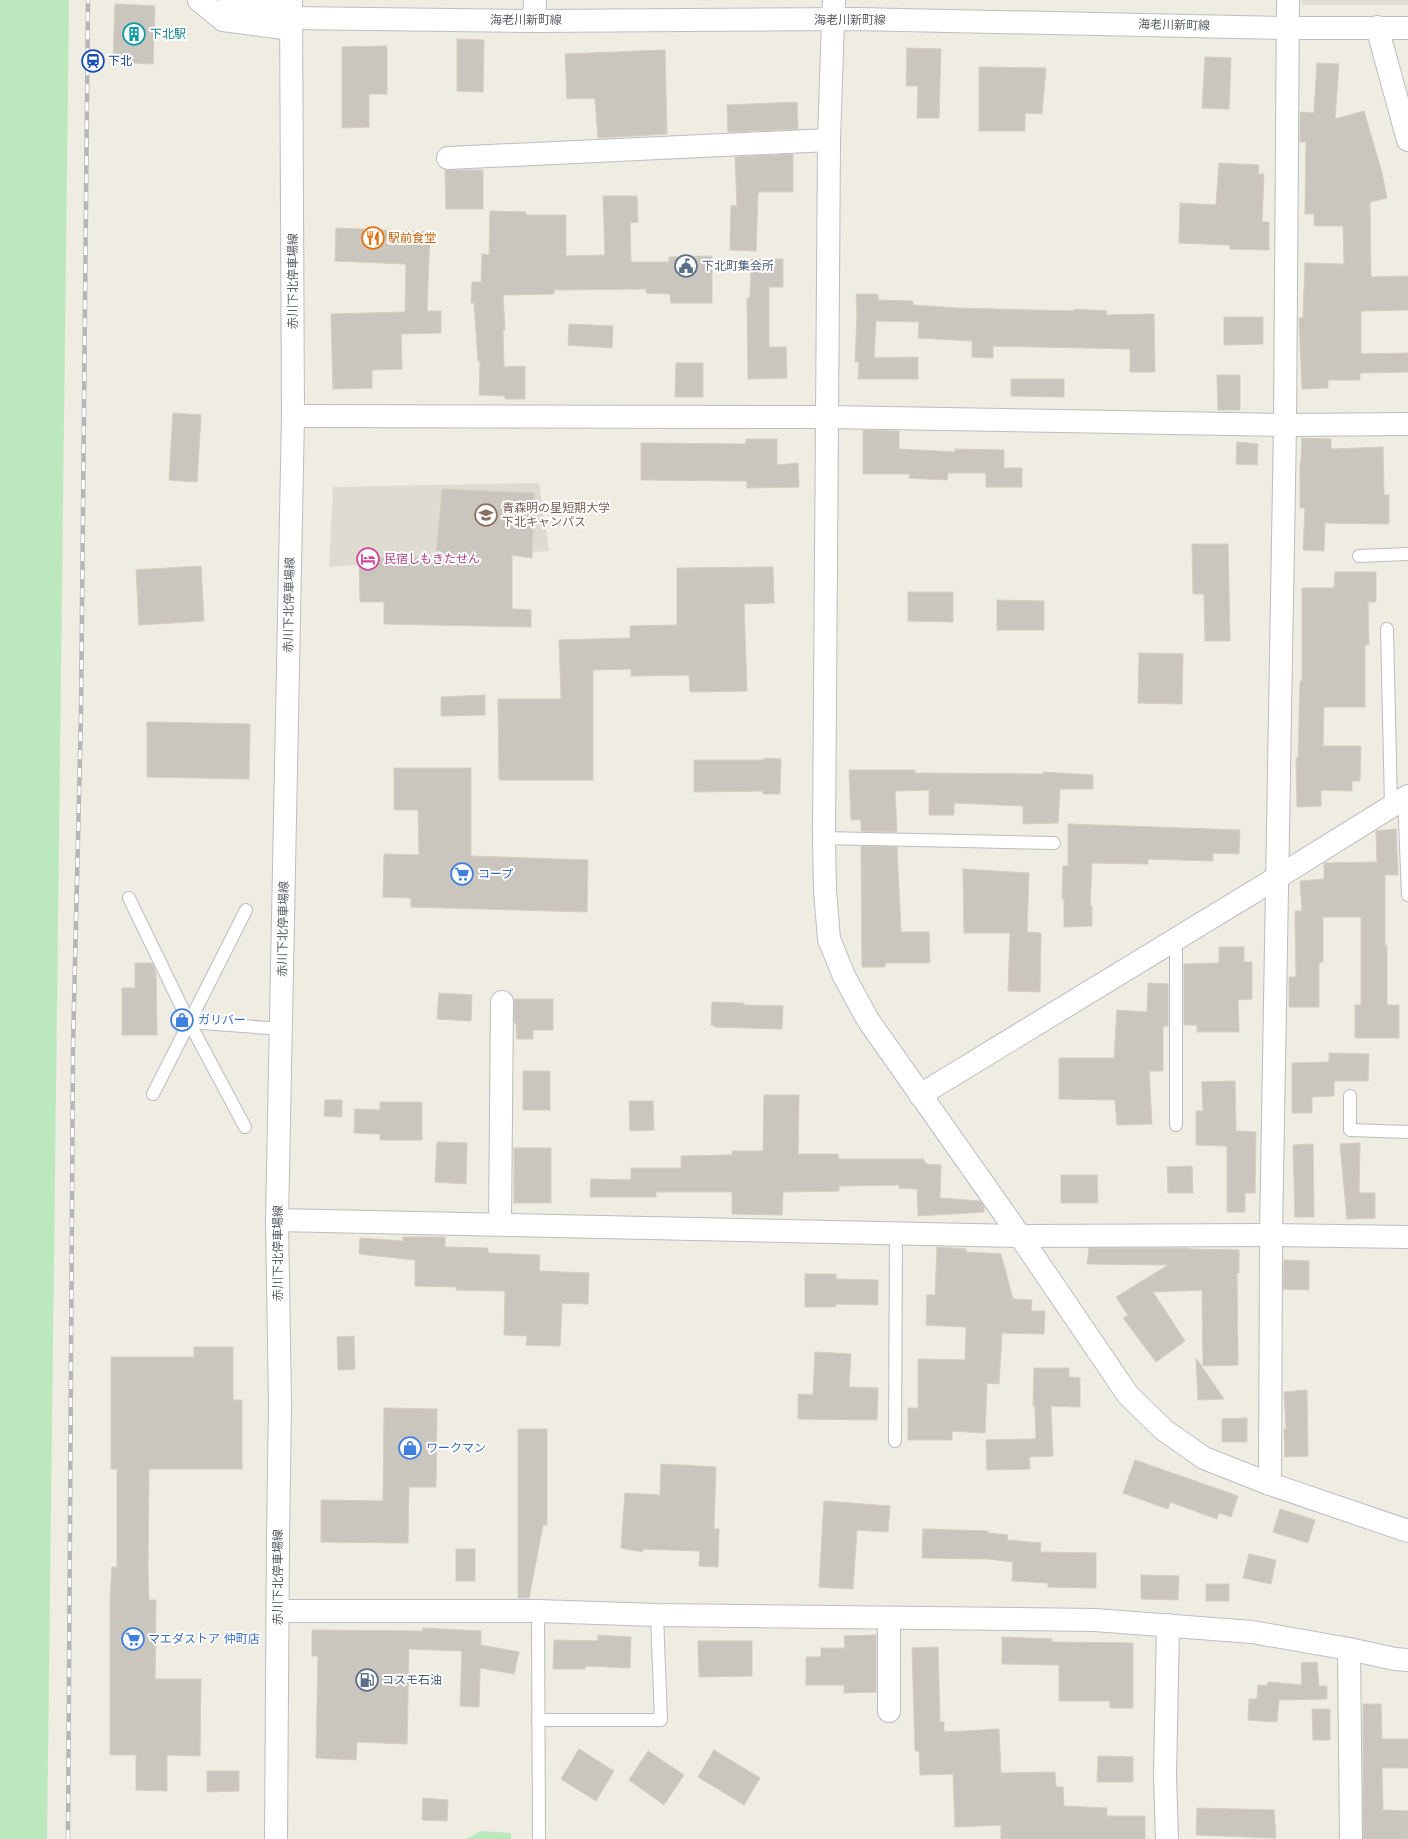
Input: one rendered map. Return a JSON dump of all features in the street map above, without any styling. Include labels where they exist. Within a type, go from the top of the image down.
[{"type":"street","points":[[199,0],[223,20],[291,13]]},
{"type":"street","points":[[229,0],[237,4],[269,8],[291,13]]},
{"type":"street","points":[[1270,1484],[1271,1235],[1278,877],[1288,0]]},
{"type":"street","name":"海老川新町線","points":[[291,13],[535,10],[834,10],[1287,28],[1408,28]]},
{"type":"street","points":[[834,10],[829,140],[826,417],[824,838],[825,890],[829,939],[844,976],[868,1020],[1020,1236],[1128,1395],[1164,1430],[1204,1458],[1270,1484],[1408,1531]]},
{"type":"street","name":"赤川下北停車場線","points":[[276,1839],[280,1404],[277,1220],[293,416],[291,13]]},
{"type":"street","points":[[1377,27],[1408,140]]},
{"type":"street","points":[[448,158],[829,140]]},
{"type":"street","points":[[293,416],[826,417],[1284,425],[1408,424]]},
{"type":"street","points":[[920,1095],[1278,877],[1401,800]]},
{"type":"street","points":[[500,1224],[502,1002]]},
{"type":"street","points":[[277,1220],[1020,1236],[1271,1235],[1408,1237]]},
{"type":"street","points":[[278,1611],[538,1611],[657,1616],[1095,1620],[1252,1632],[1349,1649],[1395,1659],[1408,1660]]},
{"type":"street","points":[[889,1618],[889,1711]]},
{"type":"street","points":[[1167,1839],[1165,1776],[1168,1625]]},
{"type":"street","points":[[1349,1649],[1351,1839]]},
{"type":"lane","points":[[1359,556],[1408,554]]},
{"type":"lane","points":[[1387,629],[1408,895]]},
{"type":"lane","points":[[824,838],[1054,843]]},
{"type":"lane","points":[[130,898],[189,1022],[245,1127]]},
{"type":"lane","points":[[153,1094],[246,910]]},
{"type":"lane","points":[[1176,939],[1176,1125]]},
{"type":"lane","points":[[189,1022],[282,1029]]},
{"type":"lane","points":[[1350,1096],[1350,1130],[1408,1132]]},
{"type":"lane","points":[[895,1441],[896,1233]]},
{"type":"lane","points":[[538,1611],[539,1839]]},
{"type":"lane","points":[[538,1720],[661,1720],[657,1616]]},
{"type":"shaded area","points":[[1301,0],[1408,0],[1408,5],[1301,5]]},
{"type":"shaded area","points":[[539,483],[549,551],[329,567],[333,487]]},
{"type":"green space","points":[[0,0],[69,0],[47,1839],[0,1839]]},
{"type":"green space","points":[[481,1831],[511,1833],[511,1839],[466,1839]]},
{"type":"building","name":"下北駅","points":[[115,4],[155,6],[153,64],[113,62]]},
{"type":"building","points":[[457,39],[484,40],[483,92],[457,91]]},
{"type":"building","points":[[387,46],[387,94],[369,94],[369,127],[342,128],[342,47]]},
{"type":"building","points":[[907,48],[941,49],[939,118],[917,118],[918,86],[906,86]]},
{"type":"building","points":[[665,50],[667,134],[598,138],[595,98],[567,99],[565,54]]},
{"type":"building","points":[[1205,57],[1231,58],[1229,109],[1202,108]]},
{"type":"building","points":[[1317,63],[1339,64],[1335,119],[1364,111],[1382,173],[1387,198],[1370,202],[1371,277],[1408,276],[1408,310],[1361,311],[1361,354],[1408,353],[1408,372],[1360,373],[1360,380],[1328,380],[1328,388],[1302,389],[1299,318],[1303,318],[1305,263],[1344,264],[1343,226],[1314,226],[1314,214],[1305,214],[1306,142],[1300,142],[1300,112],[1314,113]]},
{"type":"building","points":[[979,67],[1046,68],[1042,114],[1025,113],[1025,131],[979,131]]},
{"type":"building","points":[[797,102],[798,129],[728,132],[727,105]]},
{"type":"building","points":[[793,154],[793,192],[758,193],[756,251],[730,250],[731,205],[737,206],[735,157]]},
{"type":"building","points":[[1219,163],[1259,165],[1258,174],[1264,174],[1262,222],[1269,222],[1269,250],[1230,249],[1230,245],[1179,243],[1180,203],[1216,205]]},
{"type":"building","points":[[445,170],[483,170],[483,209],[446,209]]},
{"type":"building","points":[[603,196],[637,196],[638,222],[630,223],[631,262],[669,262],[669,257],[712,256],[712,303],[671,303],[670,294],[646,293],[646,289],[554,290],[554,294],[503,295],[505,330],[503,330],[504,367],[525,366],[525,399],[505,399],[505,396],[479,395],[480,361],[478,361],[474,303],[471,303],[472,282],[481,282],[482,254],[489,255],[490,211],[526,212],[526,215],[566,215],[566,256],[605,255]]},
{"type":"building","points":[[336,228],[430,232],[427,311],[441,311],[441,333],[401,334],[402,369],[372,370],[372,388],[333,389],[331,314],[405,312],[406,264],[335,261]]},
{"type":"building","points":[[751,259],[783,259],[783,287],[769,287],[769,347],[786,347],[787,378],[748,379],[747,298],[750,298]]},
{"type":"building","points":[[856,294],[878,294],[878,300],[913,301],[913,305],[957,308],[1074,311],[1074,309],[1107,311],[1106,315],[1154,314],[1155,372],[1130,372],[1130,349],[993,346],[993,358],[972,357],[972,341],[918,338],[919,322],[876,321],[874,358],[918,357],[918,379],[858,379],[859,362],[855,362],[857,314]]},
{"type":"building","points":[[1224,317],[1263,317],[1263,344],[1224,345]]},
{"type":"building","points":[[569,324],[613,326],[612,348],[568,345]]},
{"type":"building","points":[[676,363],[703,363],[703,397],[675,397]]},
{"type":"building","points":[[1217,375],[1240,375],[1240,410],[1218,410]]},
{"type":"building","points":[[1011,379],[1064,379],[1064,397],[1011,396]]},
{"type":"building","points":[[173,413],[201,415],[197,482],[169,480]]},
{"type":"building","points":[[863,430],[899,431],[899,449],[955,452],[955,449],[1004,450],[1004,468],[1022,468],[1022,487],[986,487],[986,473],[948,473],[947,480],[909,478],[910,474],[863,474]]},
{"type":"building","points":[[1302,438],[1331,439],[1331,449],[1383,447],[1384,495],[1389,495],[1389,524],[1325,523],[1324,551],[1303,550],[1305,508],[1300,508],[1300,462]]},
{"type":"building","points":[[746,439],[777,439],[777,465],[798,463],[799,487],[747,488],[747,481],[641,480],[641,443],[746,444]]},
{"type":"building","points":[[1237,442],[1258,444],[1257,465],[1236,464]]},
{"type":"building","points":[[442,489],[534,493],[532,558],[512,555],[512,609],[531,610],[531,627],[384,624],[384,602],[360,602],[359,558],[436,557]]},
{"type":"building","points":[[1192,544],[1228,544],[1230,641],[1205,641],[1204,594],[1193,594]]},
{"type":"building","points":[[201,566],[204,621],[139,625],[136,570]]},
{"type":"building","points":[[773,567],[774,603],[744,604],[747,691],[690,692],[689,675],[631,676],[631,669],[593,670],[593,780],[499,780],[498,699],[561,699],[559,640],[630,638],[630,626],[677,625],[677,568]]},
{"type":"building","points":[[1335,572],[1376,572],[1376,602],[1368,602],[1369,644],[1365,645],[1365,707],[1324,707],[1323,746],[1361,746],[1360,781],[1352,781],[1352,791],[1321,790],[1321,806],[1297,807],[1296,758],[1298,758],[1300,681],[1302,681],[1302,588],[1334,588]]},
{"type":"building","points":[[908,592],[953,592],[953,622],[908,621]]},
{"type":"building","points":[[997,600],[1044,601],[1044,630],[997,630]]},
{"type":"building","points":[[1139,653],[1183,654],[1182,704],[1138,703]]},
{"type":"building","points":[[485,695],[485,715],[441,716],[441,697]]},
{"type":"building","points":[[147,722],[250,724],[249,779],[147,777]]},
{"type":"building","points":[[764,758],[781,759],[780,794],[763,794],[763,791],[694,792],[694,760],[764,760]]},
{"type":"building","points":[[394,768],[471,768],[471,856],[588,860],[587,912],[411,907],[411,898],[383,897],[384,854],[419,855],[418,810],[394,810]]},
{"type":"building","points":[[849,770],[915,770],[915,773],[1043,774],[1043,772],[1093,775],[1093,789],[1060,789],[1058,823],[1023,824],[1023,806],[954,803],[954,815],[929,815],[929,790],[895,791],[897,832],[861,831],[861,820],[851,820]]},
{"type":"building","points":[[1068,824],[1240,830],[1239,854],[1213,853],[1213,861],[1148,859],[1148,864],[1092,863],[1090,906],[1092,906],[1092,926],[1064,927],[1064,899],[1062,899],[1063,866],[1068,866]]},
{"type":"building","points":[[1396,829],[1398,875],[1385,875],[1385,945],[1387,945],[1387,1005],[1399,1005],[1399,1038],[1355,1038],[1355,1005],[1361,1005],[1361,917],[1323,917],[1323,962],[1319,963],[1319,1007],[1289,1007],[1289,977],[1296,977],[1295,911],[1302,911],[1300,881],[1324,879],[1324,863],[1377,862],[1376,831]]},
{"type":"building","points":[[861,846],[897,847],[901,932],[929,932],[930,963],[885,963],[885,967],[862,967]]},
{"type":"building","points":[[963,869],[1029,873],[1027,932],[1041,933],[1040,992],[1008,991],[1010,933],[964,933]]},
{"type":"building","points":[[1219,947],[1244,947],[1244,962],[1252,962],[1252,999],[1238,1000],[1239,1032],[1197,1032],[1197,1025],[1184,1025],[1184,964],[1219,963]]},
{"type":"building","points":[[135,963],[152,963],[156,972],[157,1035],[122,1035],[122,988],[135,988]]},
{"type":"building","points":[[1148,983],[1168,984],[1168,1026],[1163,1026],[1163,1071],[1149,1071],[1152,1124],[1117,1125],[1115,1100],[1059,1099],[1059,1058],[1114,1058],[1117,1010],[1147,1012]]},
{"type":"building","points":[[439,993],[472,995],[471,1021],[437,1019]]},
{"type":"building","points":[[514,999],[553,999],[553,1030],[533,1030],[533,1039],[517,1039],[516,1023],[514,1023]]},
{"type":"building","points":[[712,1002],[783,1006],[782,1029],[714,1027],[714,1025],[711,1025]]},
{"type":"building","points":[[1329,1053],[1369,1054],[1368,1081],[1334,1081],[1334,1096],[1312,1097],[1312,1113],[1292,1113],[1292,1063],[1329,1062]]},
{"type":"building","points":[[523,1071],[550,1071],[550,1110],[523,1110]]},
{"type":"building","points":[[1235,1081],[1236,1131],[1256,1132],[1255,1193],[1245,1193],[1245,1212],[1227,1212],[1227,1146],[1196,1145],[1196,1111],[1203,1111],[1202,1082]]},
{"type":"building","points":[[764,1095],[799,1095],[798,1154],[838,1154],[839,1159],[923,1159],[926,1164],[941,1165],[940,1198],[980,1201],[984,1206],[984,1212],[918,1216],[917,1189],[899,1188],[899,1185],[839,1186],[839,1191],[783,1192],[782,1215],[732,1214],[732,1192],[656,1192],[656,1197],[590,1197],[591,1179],[631,1180],[631,1168],[681,1168],[681,1156],[732,1155],[732,1151],[763,1151]]},
{"type":"building","points":[[325,1100],[342,1100],[342,1117],[324,1116]]},
{"type":"building","points":[[629,1101],[653,1101],[654,1130],[630,1131]]},
{"type":"building","points":[[380,1102],[422,1102],[422,1140],[380,1140],[380,1134],[354,1133],[355,1109],[380,1110]]},
{"type":"building","points":[[437,1142],[467,1143],[466,1184],[435,1182]]},
{"type":"building","points":[[1360,1143],[1359,1193],[1375,1193],[1375,1218],[1347,1219],[1340,1144]]},
{"type":"building","points":[[1313,1144],[1314,1217],[1295,1217],[1293,1145]]},
{"type":"building","points":[[514,1148],[551,1148],[551,1203],[514,1203]]},
{"type":"building","points":[[1192,1166],[1193,1193],[1168,1193],[1167,1167]]},
{"type":"building","points":[[1061,1175],[1097,1175],[1098,1203],[1061,1203]]},
{"type":"building","points":[[403,1237],[445,1237],[445,1247],[488,1248],[488,1253],[540,1255],[539,1271],[589,1273],[588,1304],[562,1303],[560,1346],[526,1345],[527,1336],[504,1335],[505,1291],[456,1290],[456,1287],[415,1286],[415,1260],[359,1254],[360,1238],[403,1241]]},
{"type":"building","points":[[937,1247],[966,1249],[966,1252],[1001,1254],[1013,1299],[1032,1300],[1031,1311],[1045,1311],[1044,1334],[1002,1333],[999,1384],[987,1383],[985,1433],[952,1431],[952,1440],[908,1440],[908,1408],[918,1408],[918,1359],[965,1360],[966,1327],[926,1325],[927,1295],[935,1295]]},
{"type":"building","points":[[1089,1248],[1190,1248],[1239,1250],[1239,1273],[1237,1273],[1238,1365],[1203,1366],[1202,1290],[1153,1292],[1185,1341],[1156,1362],[1123,1318],[1128,1315],[1116,1297],[1168,1265],[1087,1264]]},
{"type":"building","points":[[1284,1260],[1309,1261],[1309,1290],[1283,1289]]},
{"type":"building","points":[[805,1274],[836,1274],[836,1279],[878,1280],[878,1305],[836,1304],[836,1307],[805,1307]]},
{"type":"building","points":[[354,1336],[355,1369],[338,1370],[337,1337]]},
{"type":"building","points":[[194,1347],[233,1347],[233,1400],[242,1400],[242,1469],[149,1469],[148,1567],[149,1600],[156,1600],[155,1679],[201,1679],[200,1756],[167,1755],[167,1791],[136,1790],[136,1755],[110,1755],[110,1599],[112,1567],[117,1567],[117,1469],[111,1469],[111,1357],[194,1357]]},
{"type":"building","points":[[815,1352],[851,1354],[849,1387],[878,1388],[877,1420],[798,1419],[798,1394],[813,1395]]},
{"type":"building","points":[[1196,1358],[1224,1399],[1198,1400]]},
{"type":"building","points":[[1034,1368],[1069,1368],[1069,1377],[1080,1378],[1080,1407],[1051,1406],[1053,1456],[1029,1457],[1030,1469],[987,1470],[986,1440],[1036,1439],[1035,1406],[1033,1406]]},
{"type":"building","points":[[1307,1390],[1308,1456],[1285,1457],[1284,1429],[1286,1429],[1284,1392]]},
{"type":"building","points":[[384,1408],[437,1409],[436,1487],[409,1487],[408,1543],[321,1542],[321,1500],[383,1501]]},
{"type":"building","points":[[1247,1418],[1247,1442],[1222,1442],[1222,1419]]},
{"type":"building","points":[[518,1429],[547,1429],[547,1525],[543,1525],[529,1598],[518,1598]]},
{"type":"building","points":[[1135,1460],[1238,1496],[1231,1517],[1219,1513],[1217,1519],[1170,1502],[1168,1509],[1123,1493]]},
{"type":"building","points":[[661,1464],[716,1467],[714,1529],[719,1529],[718,1567],[699,1566],[700,1551],[643,1549],[643,1552],[621,1548],[625,1493],[660,1495]]},
{"type":"building","points":[[824,1501],[890,1506],[888,1532],[857,1530],[853,1589],[819,1587]]},
{"type":"building","points":[[1280,1509],[1315,1520],[1308,1543],[1273,1532]]},
{"type":"building","points":[[923,1529],[988,1531],[988,1533],[1008,1535],[1007,1540],[1041,1543],[1040,1552],[1096,1553],[1096,1588],[1048,1587],[1048,1583],[1012,1581],[1013,1562],[989,1559],[922,1558]]},
{"type":"building","points":[[456,1549],[475,1549],[475,1581],[456,1581]]},
{"type":"building","points":[[1249,1554],[1276,1560],[1271,1584],[1243,1578]]},
{"type":"building","points":[[1141,1575],[1179,1576],[1178,1600],[1141,1599]]},
{"type":"building","points":[[1206,1584],[1229,1584],[1229,1601],[1206,1601]]},
{"type":"building","points":[[423,1628],[481,1631],[481,1645],[519,1652],[514,1674],[480,1668],[479,1707],[460,1706],[462,1651],[409,1649],[407,1744],[357,1742],[356,1760],[316,1758],[318,1656],[312,1656],[312,1630],[423,1631]]},
{"type":"building","points":[[598,1635],[631,1637],[630,1668],[585,1666],[585,1669],[553,1669],[554,1640],[598,1641]]},
{"type":"building","points":[[876,1635],[876,1692],[844,1693],[844,1685],[806,1685],[806,1657],[821,1657],[821,1648],[845,1648],[844,1636]]},
{"type":"building","points":[[1002,1637],[1052,1639],[1052,1642],[1133,1643],[1133,1708],[1110,1708],[1110,1701],[1059,1701],[1059,1665],[1002,1664]]},
{"type":"building","points":[[698,1641],[752,1641],[752,1676],[699,1677]]},
{"type":"building","points":[[938,1647],[940,1722],[944,1722],[944,1732],[999,1729],[1001,1773],[1055,1772],[1056,1787],[1063,1787],[1064,1806],[1107,1808],[1107,1816],[1145,1816],[1145,1839],[1001,1839],[1001,1825],[955,1827],[953,1774],[920,1775],[919,1751],[915,1751],[912,1648]]},
{"type":"building","points":[[1317,1662],[1319,1686],[1327,1686],[1327,1699],[1279,1700],[1277,1722],[1248,1720],[1249,1699],[1257,1699],[1258,1685],[1267,1686],[1268,1682],[1302,1685],[1301,1663]]},
{"type":"building","points":[[1363,1704],[1381,1704],[1382,1739],[1408,1739],[1408,1768],[1382,1768],[1383,1810],[1408,1811],[1408,1839],[1363,1839]]},
{"type":"building","points":[[1312,1709],[1330,1709],[1330,1740],[1313,1740]]},
{"type":"building","points":[[579,1749],[614,1771],[596,1801],[561,1779]]},
{"type":"building","points":[[714,1750],[760,1778],[744,1805],[698,1777]]},
{"type":"building","points":[[648,1751],[684,1775],[664,1805],[629,1780]]},
{"type":"building","points":[[1098,1756],[1133,1757],[1133,1782],[1097,1782]]},
{"type":"building","points":[[207,1771],[239,1771],[239,1791],[207,1792]]},
{"type":"building","points":[[423,1798],[448,1800],[447,1821],[422,1820]]},
{"type":"building","points":[[1197,1808],[1274,1810],[1276,1838],[1196,1835]]},
{"type":"railway","points":[[68,1839],[73,1046],[81,714],[88,0]]},
{"type":"place","name":"下北駅","points":[[134,34]]},
{"type":"place","name":"下北","points":[[93,61]]},
{"type":"place","name":"駅前食堂","points":[[373,238]]},
{"type":"place","name":"下北町集会所","points":[[686,266]]},
{"type":"place","name":"青森明の星短期大学 下北キャンパス","points":[[486,515]]},
{"type":"place","name":"民宿しもきたせん","points":[[368,559]]},
{"type":"place","name":"コープ","points":[[462,874]]},
{"type":"place","name":"ガリバー","points":[[182,1020]]},
{"type":"place","name":"ワークマン","points":[[410,1448]]},
{"type":"place","name":"マエダストア 仲町店","points":[[133,1639]]},
{"type":"place","name":"コスモ石油","points":[[367,1680]]}]
